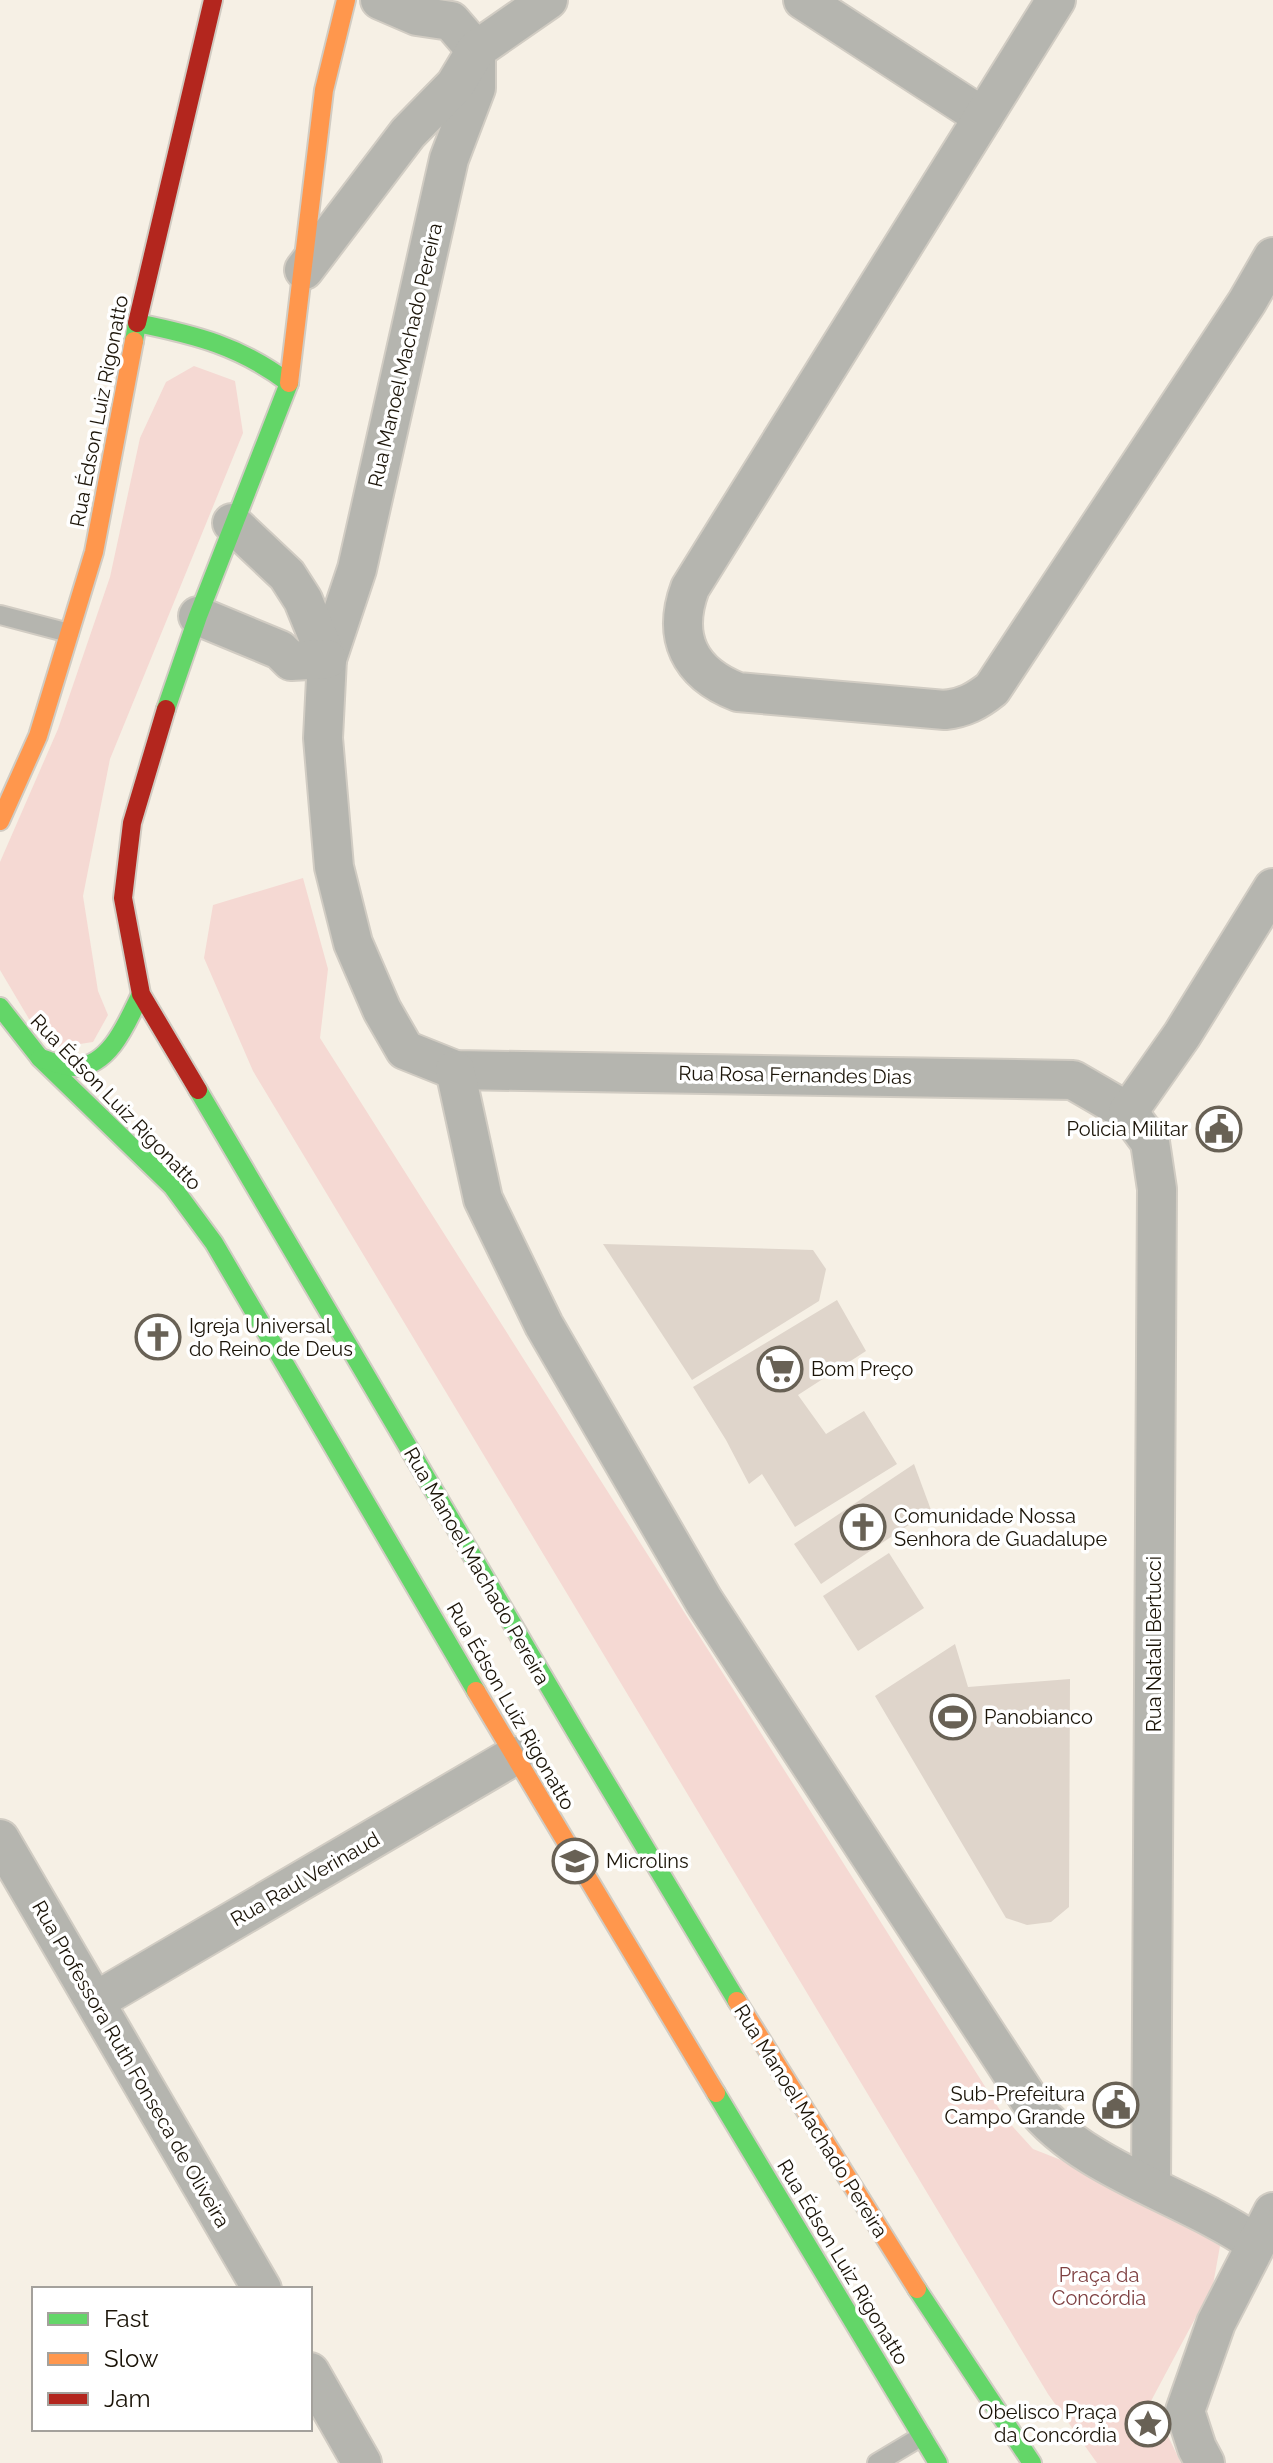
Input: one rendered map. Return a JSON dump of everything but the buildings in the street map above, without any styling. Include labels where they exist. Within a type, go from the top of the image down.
[{"type":"main road","name":"Rua Édson Luiz Rigonatto","points":[[0,821],[38,736],[94,552],[137,323],[213,0]]},
{"type":"main road","name":"Rua Manoel Machado Pereira","points":[[346,0],[324,90],[289,383],[198,616],[155,740],[132,823],[123,898],[141,994],[759,2040],[1032,2463]]},
{"type":"main road","points":[[137,323],[206,337],[244,351],[289,383]]},
{"type":"main road","points":[[0,773],[38,736]]},
{"type":"main road","points":[[0,1042],[40,1058],[77,1067],[92,1063],[103,1055],[121,1031],[141,994]]},
{"type":"main road","name":"Rua Édson Luiz Rigonatto","points":[[0,1007],[40,1058],[172,1186],[214,1243],[514,1756],[938,2463]]},
{"type":"street","points":[[380,0],[417,16],[451,21],[476,50]]},
{"type":"street","points":[[304,270],[408,133],[455,85],[476,50],[548,0]]},
{"type":"street","points":[[803,0],[983,117]]},
{"type":"street","points":[[1056,0],[690,588],[684,604],[684,639],[691,657],[704,673],[738,692],[945,710],[962,708],[978,701],[992,689],[1260,311],[1273,257]]},
{"type":"street","name":"Rua Manoel Machado Pereira","points":[[455,1070],[405,1050],[382,1010],[353,943],[333,853],[323,738],[327,659],[357,569],[449,159],[476,88],[476,50]]},
{"type":"street","name":"Rua Manoel Machado Pereira","points":[[232,523],[287,575],[303,600],[327,659]]},
{"type":"street","points":[[198,616],[280,650],[291,661],[327,659]]},
{"type":"street","points":[[1128,1112],[1182,1035],[1273,888]]},
{"type":"street","points":[[455,1070],[483,1199],[544,1325],[704,1601],[1032,2104],[1045,2121],[1075,2147],[1233,2228],[1253,2242],[1265,2226]]},
{"type":"street","name":"Rua Rosa Fernandes Dias","points":[[455,1070],[1073,1080],[1128,1112]]},
{"type":"street","name":"Rua Natali Bertucci","points":[[1128,1112],[1150,1142],[1157,1189],[1151,2185]]},
{"type":"street","name":"Rua Raul Verinaud","points":[[96,2001],[514,1756]]},
{"type":"street","name":"Rua Professora Ruth Fonseca de Oliveira","points":[[0,1839],[261,2287]]},
{"type":"street","points":[[1205,2463],[1185,2411],[1216,2323],[1265,2226]]},
{"type":"street","points":[[312,2376],[362,2463]]},
{"type":"lane","points":[[0,615],[69,633]]},
{"type":"lane","points":[[877,2463],[922,2436]]},
{"type":"green space","points":[[194,366],[235,381],[243,433],[110,759],[83,896],[98,991],[108,1015],[93,1042],[60,1047],[32,1024],[0,970],[0,862],[58,729],[110,577],[140,438],[166,382]]},
{"type":"green space","name":"Praça da Concórdia","points":[[303,878],[328,969],[320,1038],[1005,2118],[1033,2149],[1112,2180],[1220,2246],[1213,2285],[1151,2401],[1181,2463],[1097,2463],[1048,2394],[253,1071],[204,958],[213,905]]},
{"type":"traffic: fast","points":[[134,341],[137,323],[179,332],[235,351],[289,383],[198,616],[166,709]]},
{"type":"traffic: fast","points":[[40,1058],[72,1067],[100,1058],[117,1040],[141,994]]},
{"type":"traffic: fast","points":[[0,1007],[40,1058],[172,1186],[214,1243],[476,1691]]},
{"type":"traffic: fast","points":[[198,1090],[737,2001]]},
{"type":"traffic: fast","points":[[716,2093],[938,2463]]},
{"type":"traffic: fast","points":[[917,2289],[1032,2463]]},
{"type":"traffic: slow","points":[[289,383],[324,90],[346,0]]},
{"type":"traffic: slow","points":[[0,821],[38,736],[94,552],[134,341]]},
{"type":"traffic: slow","points":[[476,1691],[716,2093]]},
{"type":"traffic: slow","points":[[737,2001],[917,2289]]},
{"type":"traffic: jam","points":[[137,323],[213,0]]},
{"type":"traffic: jam","points":[[166,709],[132,823],[123,898],[141,994],[198,1090]]},
{"type":"place","name":"Policia Militar","points":[[1219,1129]]},
{"type":"place","name":"Igreja Universal do Reino de Deus","points":[[158,1337]]},
{"type":"place","name":"Bom Preço","points":[[780,1369]]},
{"type":"place","name":"Comunidade Nossa Senhora de Guadalupe","points":[[863,1527]]},
{"type":"place","name":"Panobianco","points":[[953,1717]]},
{"type":"place","name":"Microlins","points":[[575,1861]]},
{"type":"place","name":"Sub-Prefeitura Campo Grande","points":[[1116,2105]]},
{"type":"place","name":"Obelisco Praça da Concórdia","points":[[1148,2424]]}]
